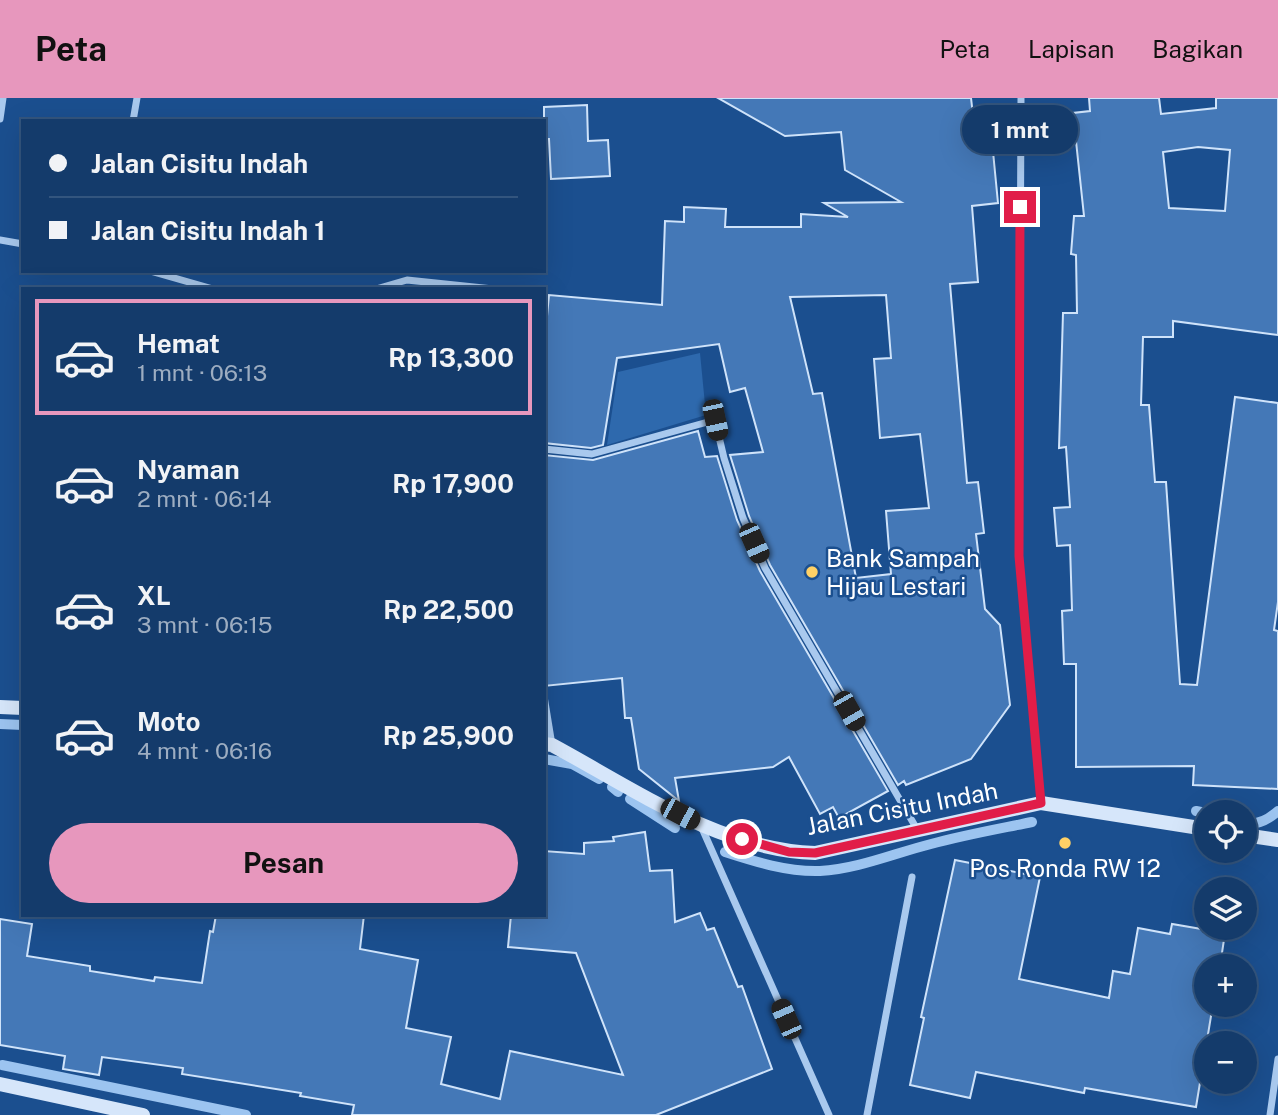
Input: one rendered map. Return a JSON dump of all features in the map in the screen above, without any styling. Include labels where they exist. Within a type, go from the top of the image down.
[{"type":"street","points":[[0,119],[3,98]]},
{"type":"street","points":[[133,119],[137,98]]},
{"type":"street","points":[[1021,98],[1019,556],[1041,803]]},
{"type":"street","points":[[0,240],[21,244]]},
{"type":"street","points":[[157,273],[206,287]]},
{"type":"street","points":[[383,287],[407,280],[474,287]]},
{"type":"street","points":[[546,449],[593,454],[715,420],[723,458],[743,519],[765,568],[918,831]]},
{"type":"street","points":[[0,707],[21,708]]},
{"type":"street","points":[[546,720],[548,744]]},
{"type":"street","name":"Jalan Cisitu Indah","points":[[548,744],[701,826],[762,846],[802,852],[815,853],[1041,803],[1194,827]]},
{"type":"street","points":[[701,826],[829,1115]]},
{"type":"street","points":[[1257,837],[1278,840]]},
{"type":"street","points":[[867,1115],[912,877]]},
{"type":"street","points":[[1270,1115],[1278,1059]]},
{"type":"street","points":[[0,1084],[143,1115]]},
{"type":"shaded area","points":[[700,353],[706,415],[607,445],[618,372]]},
{"type":"building","points":[[718,98],[971,98],[975,132],[991,131],[998,203],[972,206],[978,282],[950,284],[967,483],[978,482],[984,533],[976,534],[985,609],[1000,625],[1010,705],[971,759],[906,785],[904,781],[898,785],[770,565],[749,516],[730,455],[763,452],[745,388],[730,392],[719,344],[617,358],[603,445],[591,448],[546,443],[546,327],[549,295],[662,305],[665,221],[684,222],[684,207],[726,209],[725,227],[801,227],[801,214],[848,217],[824,203],[901,202],[845,170],[841,132],[785,136]],"holes":[[[886,295],[891,358],[874,359],[880,438],[920,434],[929,508],[886,511],[891,574],[856,578],[822,393],[813,394],[790,297]]]},
{"type":"building","points":[[1089,98],[1159,98],[1161,114],[1216,108],[1216,98],[1278,98],[1278,335],[1173,321],[1173,337],[1143,337],[1141,405],[1149,405],[1155,482],[1166,482],[1180,684],[1197,685],[1235,397],[1278,403],[1278,602],[1274,630],[1278,631],[1278,789],[1193,785],[1194,766],[1076,767],[1076,664],[1064,664],[1062,611],[1072,610],[1070,545],[1057,546],[1054,508],[1070,507],[1066,447],[1059,448],[1063,313],[1077,313],[1076,255],[1071,254],[1074,216],[1084,216],[1073,113],[1090,111]],"holes":[[[1198,147],[1230,150],[1225,211],[1169,208],[1163,152]]]},
{"type":"building","points":[[587,105],[588,141],[608,140],[610,176],[551,179],[544,107]]},
{"type":"building","points":[[698,431],[705,457],[717,456],[737,520],[760,571],[888,791],[839,818],[833,807],[820,814],[789,757],[773,767],[675,778],[679,801],[639,769],[631,718],[625,718],[622,678],[546,686],[546,455],[593,460]]},
{"type":"building","points":[[645,832],[650,871],[672,870],[675,922],[700,913],[707,930],[714,928],[738,987],[742,986],[772,1069],[656,1115],[352,1115],[354,1105],[300,1096],[301,1093],[182,1074],[183,1068],[102,1057],[99,1075],[63,1069],[65,1056],[0,1045],[0,919],[32,924],[27,956],[90,966],[90,971],[154,981],[155,977],[202,983],[210,931],[213,932],[216,917],[364,917],[360,949],[418,960],[406,1028],[451,1037],[441,1084],[500,1099],[510,1051],[623,1075],[576,953],[508,947],[511,917],[546,917],[546,851],[584,854],[584,843],[614,841],[613,837]]},
{"type":"building","points":[[955,860],[1040,877],[1019,979],[1109,998],[1113,971],[1130,974],[1138,928],[1170,934],[1172,924],[1194,928],[1194,940],[1224,940],[1222,954],[1194,954],[1194,1017],[1211,1017],[1209,1031],[1194,1031],[1194,1094],[1198,1094],[1196,1107],[1085,1088],[1084,1093],[976,1072],[970,1098],[910,1085],[924,1018],[921,1017]]},
{"type":"waterway","points":[[0,724],[21,725]]},
{"type":"waterway","points":[[546,759],[572,764],[599,779]]},
{"type":"waterway","points":[[612,787],[618,792]]},
{"type":"waterway","points":[[630,799],[675,828]]},
{"type":"waterway","points":[[1257,823],[1278,811]]},
{"type":"waterway","points":[[725,852],[784,868],[834,870],[943,841],[1032,822]]},
{"type":"waterway","points":[[2,1065],[246,1115]]},
{"type":"place","name":"Bank Sampah Hijau Lestari","points":[[812,572]]},
{"type":"place","name":"Pos Ronda RW 12","points":[[1065,843]]},
{"type":"route","points":[[742,839],[789,852],[815,853],[1041,803],[1019,556],[1020,207]]}]
